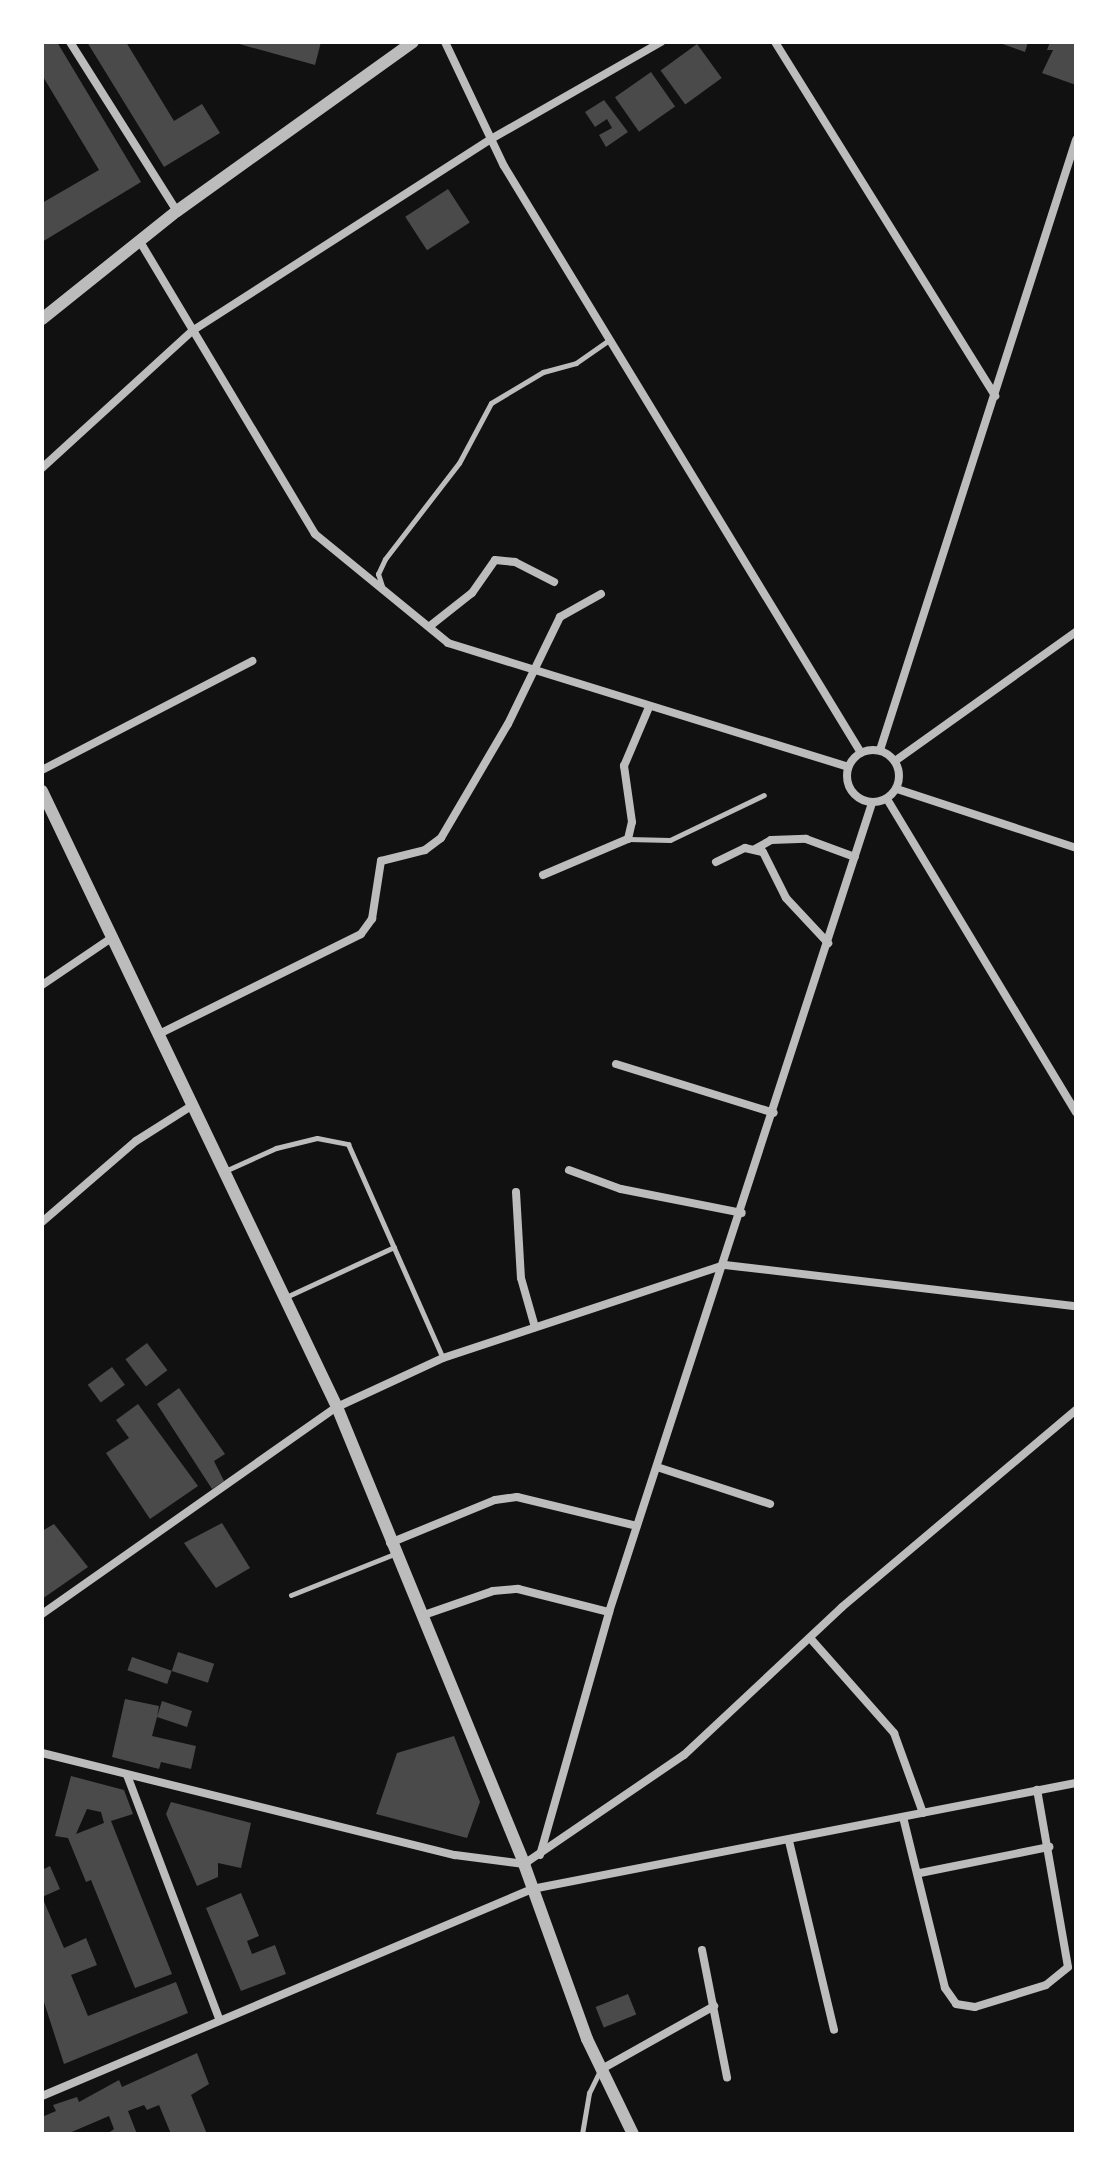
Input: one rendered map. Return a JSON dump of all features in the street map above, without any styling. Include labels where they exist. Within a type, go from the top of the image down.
[{"type":"street","points":[[70,42],[177,211]]},
{"type":"street","points":[[42,319],[177,211],[413,42]]},
{"type":"street","points":[[445,42],[491,139],[861,753]]},
{"type":"street","points":[[42,468],[192,331],[491,139],[661,42]]},
{"type":"street","points":[[775,42],[995,396]]},
{"type":"street","points":[[880,750],[1076,140]]},
{"type":"street","points":[[139,240],[315,534],[430,626],[466,652],[848,767]]},
{"type":"street","points":[[430,626],[472,593],[495,560],[515,562],[554,582]]},
{"type":"street","points":[[161,1033],[361,934],[372,919],[381,861],[434,846],[536,673],[560,617],[601,594]]},
{"type":"street","points":[[895,761],[1076,632]]},
{"type":"street","points":[[42,770],[252,661]]},
{"type":"street","points":[[543,875],[628,839],[632,822],[624,766],[649,707]]},
{"type":"street","points":[[880,750],[895,761],[897,789],[887,799],[872,803],[849,787],[848,767],[861,753],[880,750]]},
{"type":"street","points":[[897,789],[1076,848]]},
{"type":"street","points":[[42,791],[161,1033],[283,1299],[337,1407],[392,1549],[524,1864],[600,2070],[633,2134]]},
{"type":"street","points":[[887,799],[1076,1112]]},
{"type":"street","points":[[540,1855],[609,1612],[742,1213],[872,803]]},
{"type":"street","points":[[716,862],[745,848],[755,849],[771,840],[806,839],[855,857]]},
{"type":"street","points":[[755,849],[774,868],[799,916],[828,943]]},
{"type":"street","points":[[42,985],[113,937]]},
{"type":"street","points":[[616,1064],[774,1113]]},
{"type":"street","points":[[42,1222],[136,1141],[193,1105]]},
{"type":"street","points":[[569,1170],[621,1189],[742,1213]]},
{"type":"street","points":[[516,1192],[521,1278],[535,1327]]},
{"type":"street","points":[[42,1614],[337,1407],[443,1358],[725,1265],[1076,1306]]},
{"type":"street","points":[[42,1753],[455,1855],[524,1864],[657,1777],[810,1638],[1076,1410]]},
{"type":"street","points":[[657,1467],[770,1504]]},
{"type":"street","points":[[392,1549],[495,1500],[517,1497],[637,1526]]},
{"type":"street","points":[[420,1617],[493,1591],[518,1589],[609,1612]]},
{"type":"street","points":[[810,1638],[894,1733],[923,1813]]},
{"type":"street","points":[[127,1775],[219,2019]]},
{"type":"street","points":[[43,2093],[532,1889],[1076,1783]]},
{"type":"street","points":[[903,1817],[920,1873],[945,1988],[956,2004],[975,2007],[1046,1985],[1065,1973],[1068,1953],[1037,1790]]},
{"type":"street","points":[[789,1841],[834,2030]]},
{"type":"street","points":[[920,1873],[1049,1847]]},
{"type":"street","points":[[702,1950],[727,2078]]},
{"type":"street","points":[[600,2070],[714,2006]]},
{"type":"lane","points":[[383,590],[378,574],[385,559],[459,463],[491,403],[543,372],[576,363],[610,339]]},
{"type":"lane","points":[[628,839],[670,840],[764,795]]},
{"type":"lane","points":[[224,1171],[276,1148],[317,1138],[348,1144],[443,1358]]},
{"type":"lane","points":[[283,1299],[394,1247]]},
{"type":"lane","points":[[291,1595],[392,1549]]},
{"type":"lane","points":[[582,2134],[589,2093],[600,2070]]},
{"type":"building","points":[[42,42],[57,42],[141,182],[42,242],[42,203],[99,170],[42,75]]},
{"type":"building","points":[[87,42],[126,42],[174,121],[202,104],[220,133],[164,167]]},
{"type":"building","points":[[232,42],[321,42],[315,65]]},
{"type":"building","points":[[997,42],[1028,42],[1025,52]]},
{"type":"building","points":[[1050,42],[1076,42],[1076,85],[1042,73],[1053,50],[1047,50]]},
{"type":"building","points":[[697,44],[722,78],[685,104],[661,70]]},
{"type":"building","points":[[651,72],[675,106],[639,132],[615,97]]},
{"type":"building","points":[[604,100],[628,132],[606,147],[599,135],[612,128],[607,119],[595,127],[585,112]]},
{"type":"building","points":[[448,189],[470,223],[427,250],[405,217]]},
{"type":"building","points":[[147,1343],[167,1370],[146,1386],[125,1359]]},
{"type":"building","points":[[112,1367],[125,1385],[101,1402],[88,1385]]},
{"type":"building","points":[[179,1388],[225,1454],[214,1461],[224,1481],[212,1489],[157,1404]]},
{"type":"building","points":[[138,1404],[198,1486],[150,1519],[106,1453],[129,1438],[116,1420]]},
{"type":"building","points":[[222,1523],[250,1568],[216,1588],[184,1543]]},
{"type":"building","points":[[54,1524],[88,1567],[42,1599],[42,1531]]},
{"type":"building","points":[[178,1652],[214,1664],[208,1683],[172,1671]]},
{"type":"building","points":[[132,1657],[172,1671],[167,1684],[127,1670]]},
{"type":"building","points":[[125,1699],[159,1706],[152,1736],[196,1746],[191,1769],[161,1762],[159,1769],[112,1757]]},
{"type":"building","points":[[162,1701],[192,1711],[187,1727],[157,1717]]},
{"type":"building","points":[[454,1736],[480,1802],[467,1838],[376,1814],[397,1753]]},
{"type":"building","points":[[71,1776],[124,1790],[133,1814],[111,1821],[172,1974],[135,1988],[91,1880],[86,1882],[68,1838],[55,1836]],"holes":[[[87,1809],[101,1812],[104,1823],[76,1834]]]},
{"type":"building","points":[[171,1802],[251,1823],[241,1868],[218,1863],[218,1877],[197,1886],[166,1814]]},
{"type":"building","points":[[50,1866],[60,1889],[42,1897],[42,1870]]},
{"type":"building","points":[[241,1893],[259,1936],[247,1941],[252,1954],[275,1945],[286,1974],[241,1991],[206,1908]]},
{"type":"building","points":[[42,1897],[64,1948],[86,1938],[97,1965],[71,1975],[88,2016],[176,1982],[188,2013],[64,2064],[42,1996]]},
{"type":"building","points":[[628,1994],[636,2014],[604,2028],[596,2007]]},
{"type":"building","points":[[197,2053],[209,2084],[191,2095],[207,2134],[171,2134],[159,2105],[147,2110],[144,2105],[128,2111],[137,2134],[107,2134],[114,2129],[109,2116],[67,2134],[42,2134],[42,2117],[56,2111],[53,2105],[77,2097],[79,2102],[119,2080],[122,2087]]}]
